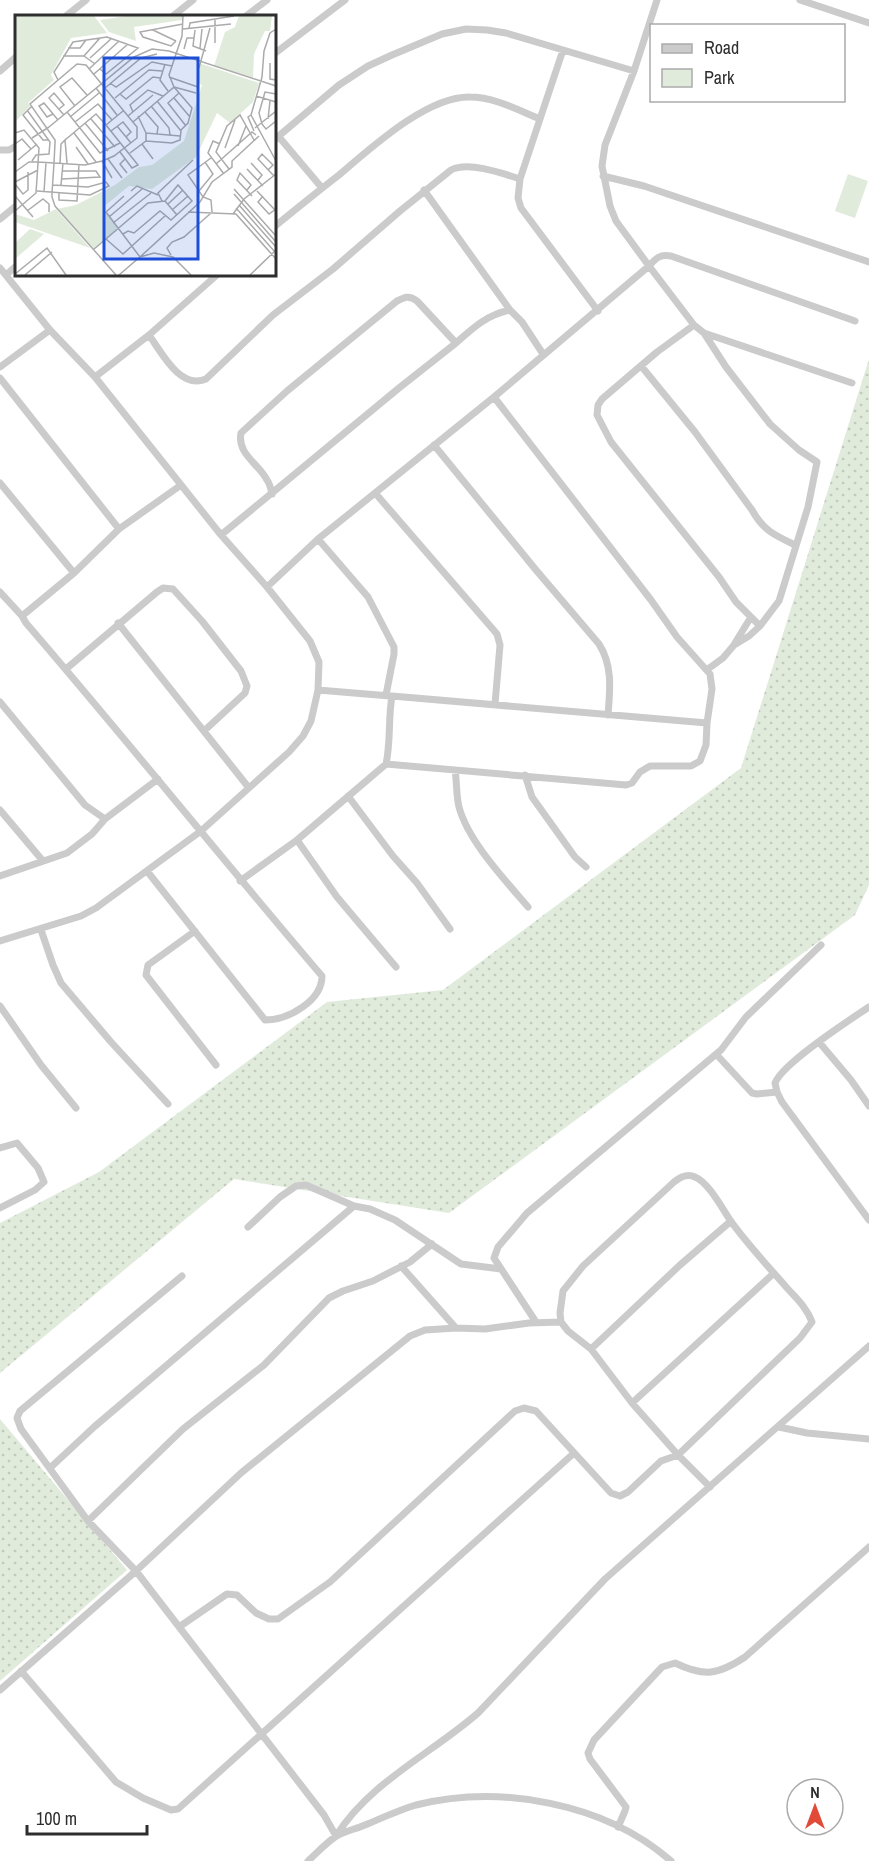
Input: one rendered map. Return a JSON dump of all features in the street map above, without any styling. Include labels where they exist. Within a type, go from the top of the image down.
[{"type":"street","points":[[67,15],[86,0]]},
{"type":"street","points":[[174,15],[193,0]]},
{"type":"street","points":[[247,15],[267,0]]},
{"type":"street","points":[[276,52],[345,0]]},
{"type":"street","points":[[657,0],[602,158],[603,176],[610,206],[616,221],[649,266],[694,325],[704,333],[726,367],[770,424],[798,450],[817,462],[808,507],[779,601],[760,626],[734,645]]},
{"type":"street","points":[[800,0],[869,24]]},
{"type":"street","points":[[322,189],[277,139],[339,85],[368,66],[442,34],[466,29],[487,30],[634,70]]},
{"type":"street","points":[[563,50],[520,179],[518,198],[522,208],[598,311]]},
{"type":"street","points":[[0,71],[15,58]]},
{"type":"street","points":[[276,224],[393,130],[448,101],[460,98],[480,98],[496,101],[540,118]]},
{"type":"street","points":[[0,150],[9,150],[15,147]]},
{"type":"street","points":[[149,335],[174,368],[188,381],[196,382],[206,379],[273,315],[344,260],[424,190],[456,167],[486,170],[520,179]]},
{"type":"street","points":[[603,176],[644,186],[869,262]]},
{"type":"street","points":[[424,190],[543,354]]},
{"type":"street","points":[[0,219],[15,207]]},
{"type":"street","points":[[267,586],[318,539],[598,311],[657,258],[664,255],[671,256],[855,321]]},
{"type":"street","points":[[6,275],[15,267]]},
{"type":"street","points":[[0,268],[50,330],[95,377],[221,535],[267,586],[310,640],[319,662],[318,690],[311,722],[303,736],[289,752],[201,831],[96,908],[81,916],[41,930],[0,941]]},
{"type":"street","points":[[95,377],[149,335],[216,276]]},
{"type":"street","points":[[272,494],[267,478],[244,452],[240,442],[241,433],[320,364],[397,301],[406,297],[412,297],[417,301],[456,343]]},
{"type":"street","points":[[221,535],[483,320],[510,310]]},
{"type":"street","points":[[694,325],[657,352],[602,399],[598,405],[598,420],[611,442],[719,577],[736,602],[760,626]]},
{"type":"street","points":[[0,367],[50,330]]},
{"type":"street","points":[[704,333],[852,383]]},
{"type":"street","points":[[642,367],[704,444],[759,523],[771,534],[795,545]]},
{"type":"street","points":[[0,378],[119,529]]},
{"type":"street","points":[[386,764],[630,784],[640,772],[651,766],[691,766],[700,761],[706,745],[712,689],[708,669],[677,637],[656,606],[494,397]]},
{"type":"street","points":[[434,445],[599,644],[605,654],[609,670],[608,715]]},
{"type":"street","points":[[0,483],[74,573]]},
{"type":"street","points":[[22,616],[74,573],[119,529],[181,485]]},
{"type":"street","points":[[376,494],[497,634],[500,645],[495,704]]},
{"type":"street","points":[[240,880],[254,873],[297,840],[386,764],[390,748],[389,695],[394,646],[368,597],[318,539]]},
{"type":"street","points":[[66,669],[157,592],[168,588],[176,591],[241,671],[247,686],[245,693],[204,731]]},
{"type":"street","points":[[0,592],[322,976],[318,992],[309,1002],[283,1016],[265,1020],[147,871]]},
{"type":"street","points":[[708,669],[723,658],[734,645],[751,617]]},
{"type":"street","points":[[118,623],[249,788]]},
{"type":"street","points":[[318,690],[707,723]]},
{"type":"street","points":[[0,702],[86,805],[105,819]]},
{"type":"street","points":[[455,770],[459,806],[464,821],[492,865],[528,907]]},
{"type":"street","points":[[525,775],[532,797],[575,857],[586,867]]},
{"type":"street","points":[[0,876],[67,853],[92,834],[105,819],[158,779]]},
{"type":"street","points":[[348,796],[450,929]]},
{"type":"street","points":[[0,810],[42,861]]},
{"type":"street","points":[[297,840],[337,897],[396,967]]},
{"type":"street","points":[[41,930],[62,983],[111,1042],[168,1104]]},
{"type":"street","points":[[195,931],[148,965],[146,975],[216,1065]]},
{"type":"street","points":[[536,1322],[494,1258],[498,1247],[527,1213],[716,1054],[746,1017],[821,945]]},
{"type":"street","points":[[0,1006],[41,1065],[76,1108]]},
{"type":"street","points":[[869,1007],[819,1041],[777,1077],[775,1083],[777,1092],[818,1152],[869,1220]]},
{"type":"street","points":[[819,1041],[869,1106]]},
{"type":"street","points":[[716,1054],[752,1093],[777,1092]]},
{"type":"street","points":[[0,1148],[17,1143],[27,1152],[44,1182],[34,1190],[0,1208]]},
{"type":"street","points":[[179,1627],[227,1594],[237,1595],[256,1613],[269,1619],[278,1619],[330,1582],[515,1411],[524,1408],[536,1411],[611,1493],[620,1496],[628,1492],[661,1461],[678,1455],[800,1338],[812,1322],[805,1308],[731,1221],[719,1202],[697,1177],[688,1175],[681,1176],[583,1266],[563,1291],[560,1306],[561,1322],[568,1331],[591,1349],[632,1403],[678,1455],[710,1487]]},
{"type":"street","points":[[248,1227],[280,1197],[296,1186],[306,1185],[354,1206],[370,1209],[395,1220],[461,1264],[501,1269]]},
{"type":"street","points":[[50,1468],[94,1427],[354,1206]]},
{"type":"street","points":[[591,1349],[680,1265],[731,1221]]},
{"type":"street","points":[[88,1521],[183,1429],[264,1365],[329,1298],[372,1281],[410,1262],[432,1244]]},
{"type":"street","points":[[401,1266],[456,1328]]},
{"type":"street","points":[[632,1403],[774,1273]]},
{"type":"street","points":[[182,1276],[20,1411],[17,1418],[21,1429],[88,1521],[136,1571],[324,1815],[336,1836]]},
{"type":"street","points":[[0,1690],[136,1571],[241,1473],[410,1336],[425,1330],[485,1329],[536,1322],[561,1322]]},
{"type":"street","points":[[308,1861],[336,1836],[357,1808],[397,1774],[458,1731],[478,1713],[605,1579],[869,1346]]},
{"type":"street","points":[[779,1427],[807,1433],[869,1438]]},
{"type":"street","points":[[21,1671],[116,1782],[142,1798],[171,1810],[178,1809],[574,1453]]},
{"type":"street","points":[[618,1827],[626,1807],[590,1759],[588,1753],[594,1740],[662,1667],[675,1663],[704,1674],[730,1667],[745,1657],[869,1548]]},
{"type":"street","points":[[336,1836],[416,1806],[467,1798],[507,1798],[568,1808],[618,1827],[639,1838],[671,1861]]},
{"type":"green space","points":[[848,174],[868,181],[855,218],[835,211]]},
{"type":"green space","points":[[869,359],[869,885],[855,915],[449,1213],[234,1179],[0,1373],[0,1223],[99,1172],[327,1002],[443,990],[741,768]]},
{"type":"green space","points":[[0,1419],[127,1570],[0,1681]]}]
